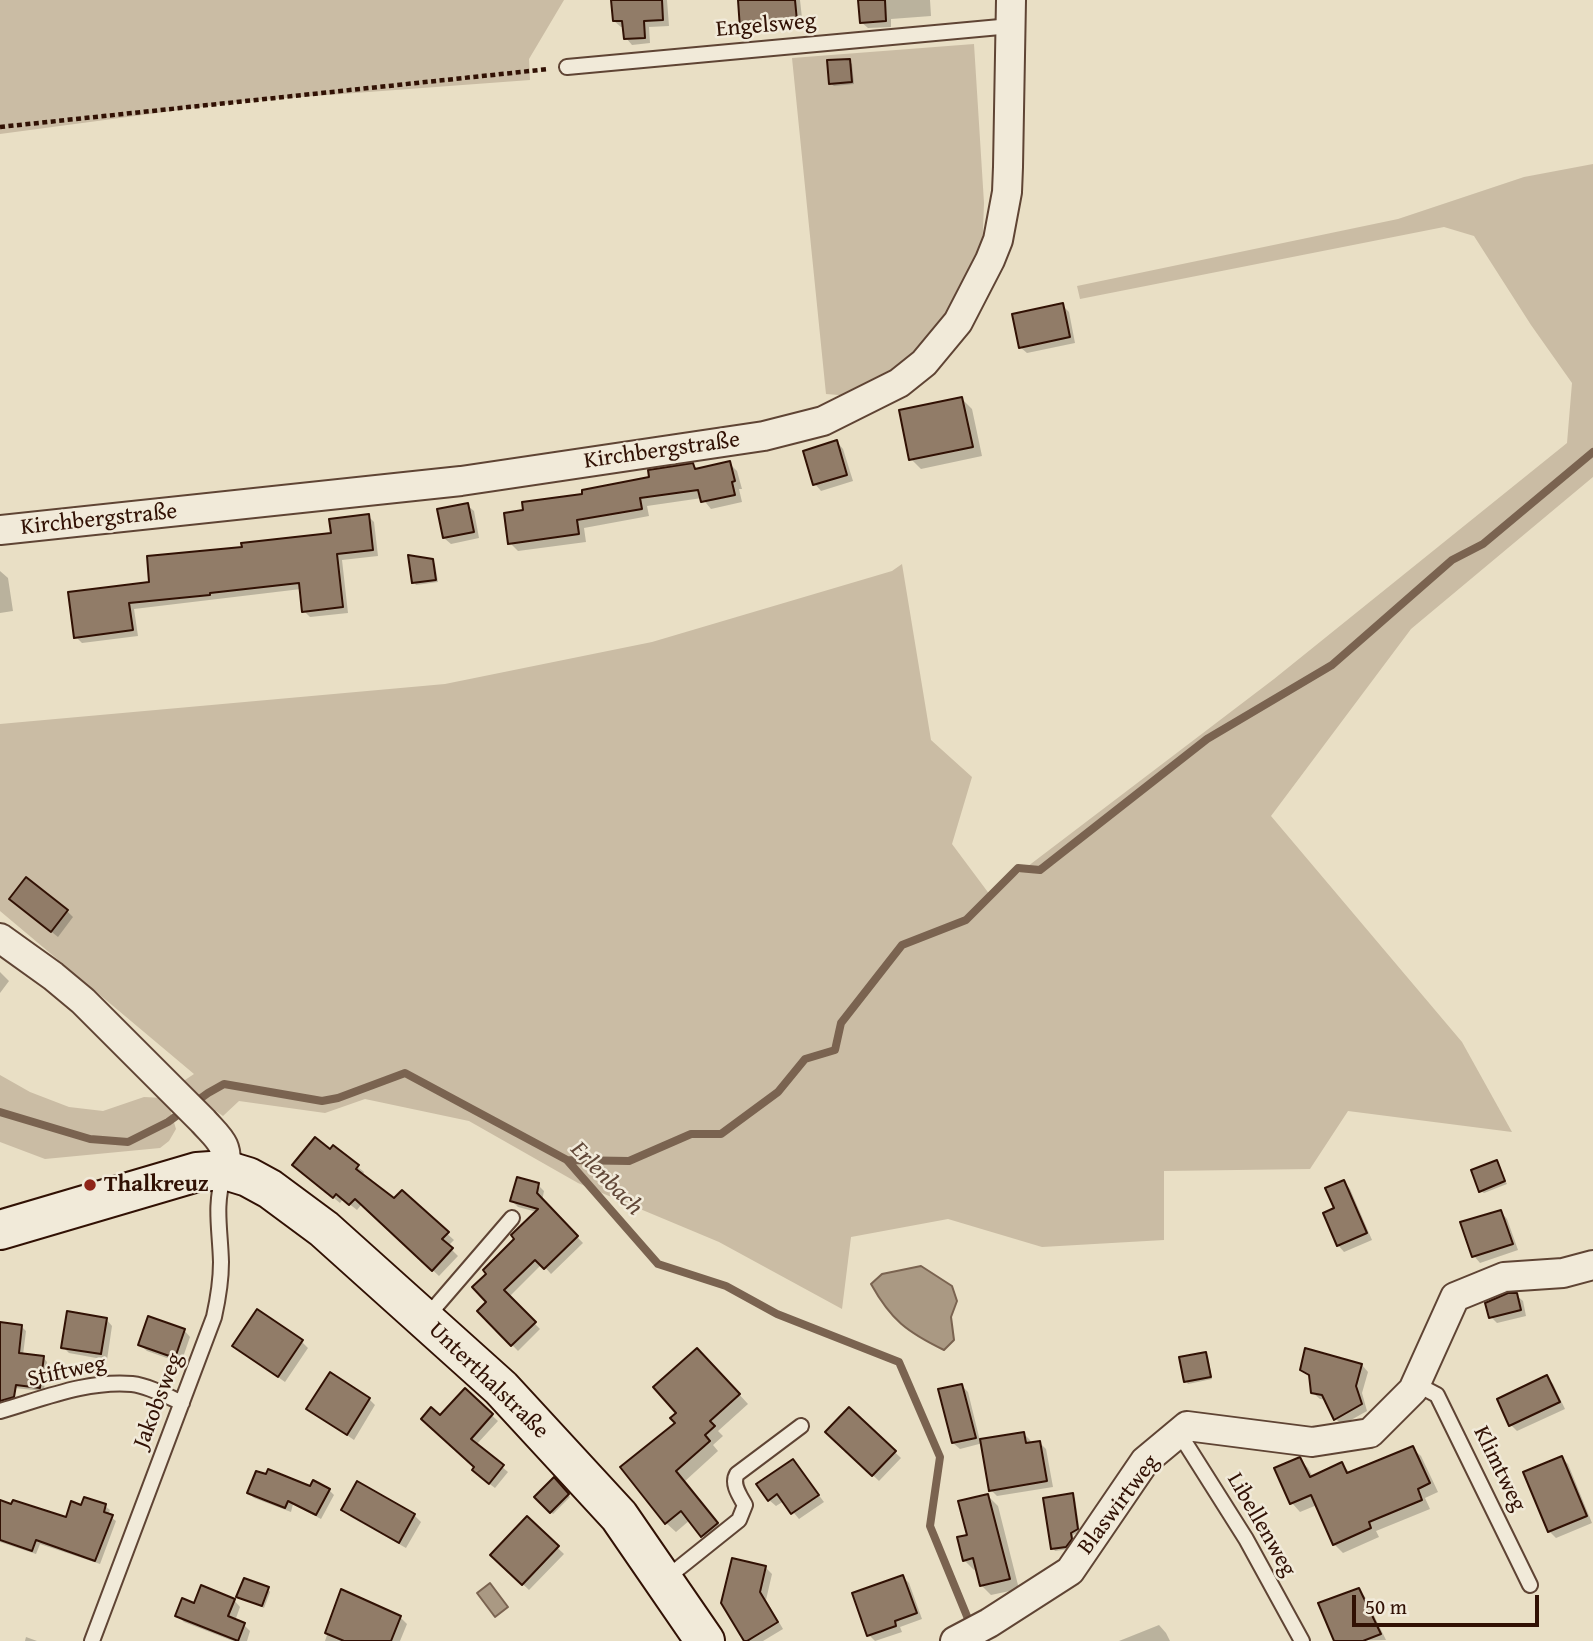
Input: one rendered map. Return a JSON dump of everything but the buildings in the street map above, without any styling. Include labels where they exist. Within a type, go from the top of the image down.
[{"type":"street","name":"Kirchbergstraße","points":[[0,530],[461,481],[764,436],[823,421],[846,411],[899,383],[924,363],[958,322],[990,260],[998,240],[1007,192],[1011,13]]},
{"type":"street","points":[[0,938],[75,994],[203,1121],[227,1153],[225,1170],[198,1172],[0,1230]]},
{"type":"street","name":"Unterthalstraße","points":[[225,1170],[248,1177],[270,1189],[324,1230],[501,1388],[619,1516],[705,1641]]},
{"type":"street","points":[[1180,1433],[1187,1426],[1312,1443],[1370,1433],[1413,1390],[1455,1297],[1504,1277],[1563,1273],[1593,1265]]},
{"type":"street","name":"Blaswirtweg","points":[[956,1641],[1070,1571],[1145,1461],[1180,1433]]},
{"type":"lane","name":"Engelsweg","points":[[567,67],[1011,13]]},
{"type":"lane","name":"Jakobsweg","points":[[92,1641],[205,1346],[220,1290],[221,1260],[217,1216],[218,1195],[225,1170]]},
{"type":"lane","points":[[426,1321],[512,1218]]},
{"type":"lane","name":"Stiftweg","points":[[0,1411],[106,1384],[133,1384],[182,1403]]},
{"type":"lane","name":"Klimtweg","points":[[1416,1384],[1437,1395],[1530,1585]]},
{"type":"lane","points":[[664,1580],[740,1520],[745,1505],[735,1485],[737,1474],[801,1426]]},
{"type":"lane","name":"Libellenweg","points":[[1180,1433],[1246,1539],[1302,1641]]},
{"type":"path","points":[[0,127],[567,67]]},
{"type":"shaded area","points":[[0,0],[564,0],[529,59],[530,80],[247,101],[0,134]]},
{"type":"shaded area","points":[[974,44],[984,203],[982,255],[960,311],[908,367],[851,396],[826,394],[792,58]]},
{"type":"shaded area","points":[[1593,164],[1593,477],[1411,629],[1271,816],[1462,1042],[1512,1132],[1348,1111],[1310,1169],[1164,1171],[1164,1240],[1042,1247],[948,1219],[851,1237],[842,1309],[719,1242],[578,1183],[469,1121],[365,1099],[325,1113],[239,1101],[223,1116],[179,1084],[194,1074],[0,911],[0,724],[445,684],[652,642],[892,571],[902,564],[931,740],[972,777],[952,844],[990,895],[1274,679],[1567,443],[1572,383],[1474,236],[1444,227],[1080,299],[1077,286],[1398,219],[1524,177]]},
{"type":"shaded area","points":[[0,1075],[30,1092],[69,1107],[103,1111],[144,1097],[163,1098],[170,1109],[176,1129],[169,1141],[160,1148],[45,1159],[0,1142]]},
{"type":"shaded area","points":[[921,1266],[952,1286],[957,1301],[951,1317],[954,1340],[944,1350],[901,1324],[871,1284],[882,1274]]},
{"type":"shaded area","points":[[490,1583],[508,1607],[495,1617],[477,1593]]},
{"type":"waterway","points":[[567,1160],[629,1161],[691,1134],[721,1134],[778,1092],[805,1059],[835,1050],[841,1023],[902,945],[966,920],[1018,868],[1040,870],[1207,739],[1332,665],[1452,560],[1483,544],[1593,452]]},
{"type":"waterway","name":"Erlenbach","points":[[0,1112],[90,1139],[128,1142],[168,1122],[224,1084],[322,1101],[338,1098],[405,1073],[567,1160],[658,1264],[726,1286],[777,1314],[899,1362],[940,1457],[930,1526],[971,1626]]},
{"type":"place","name":"Thalkreuz","points":[[90,1185]]}]
